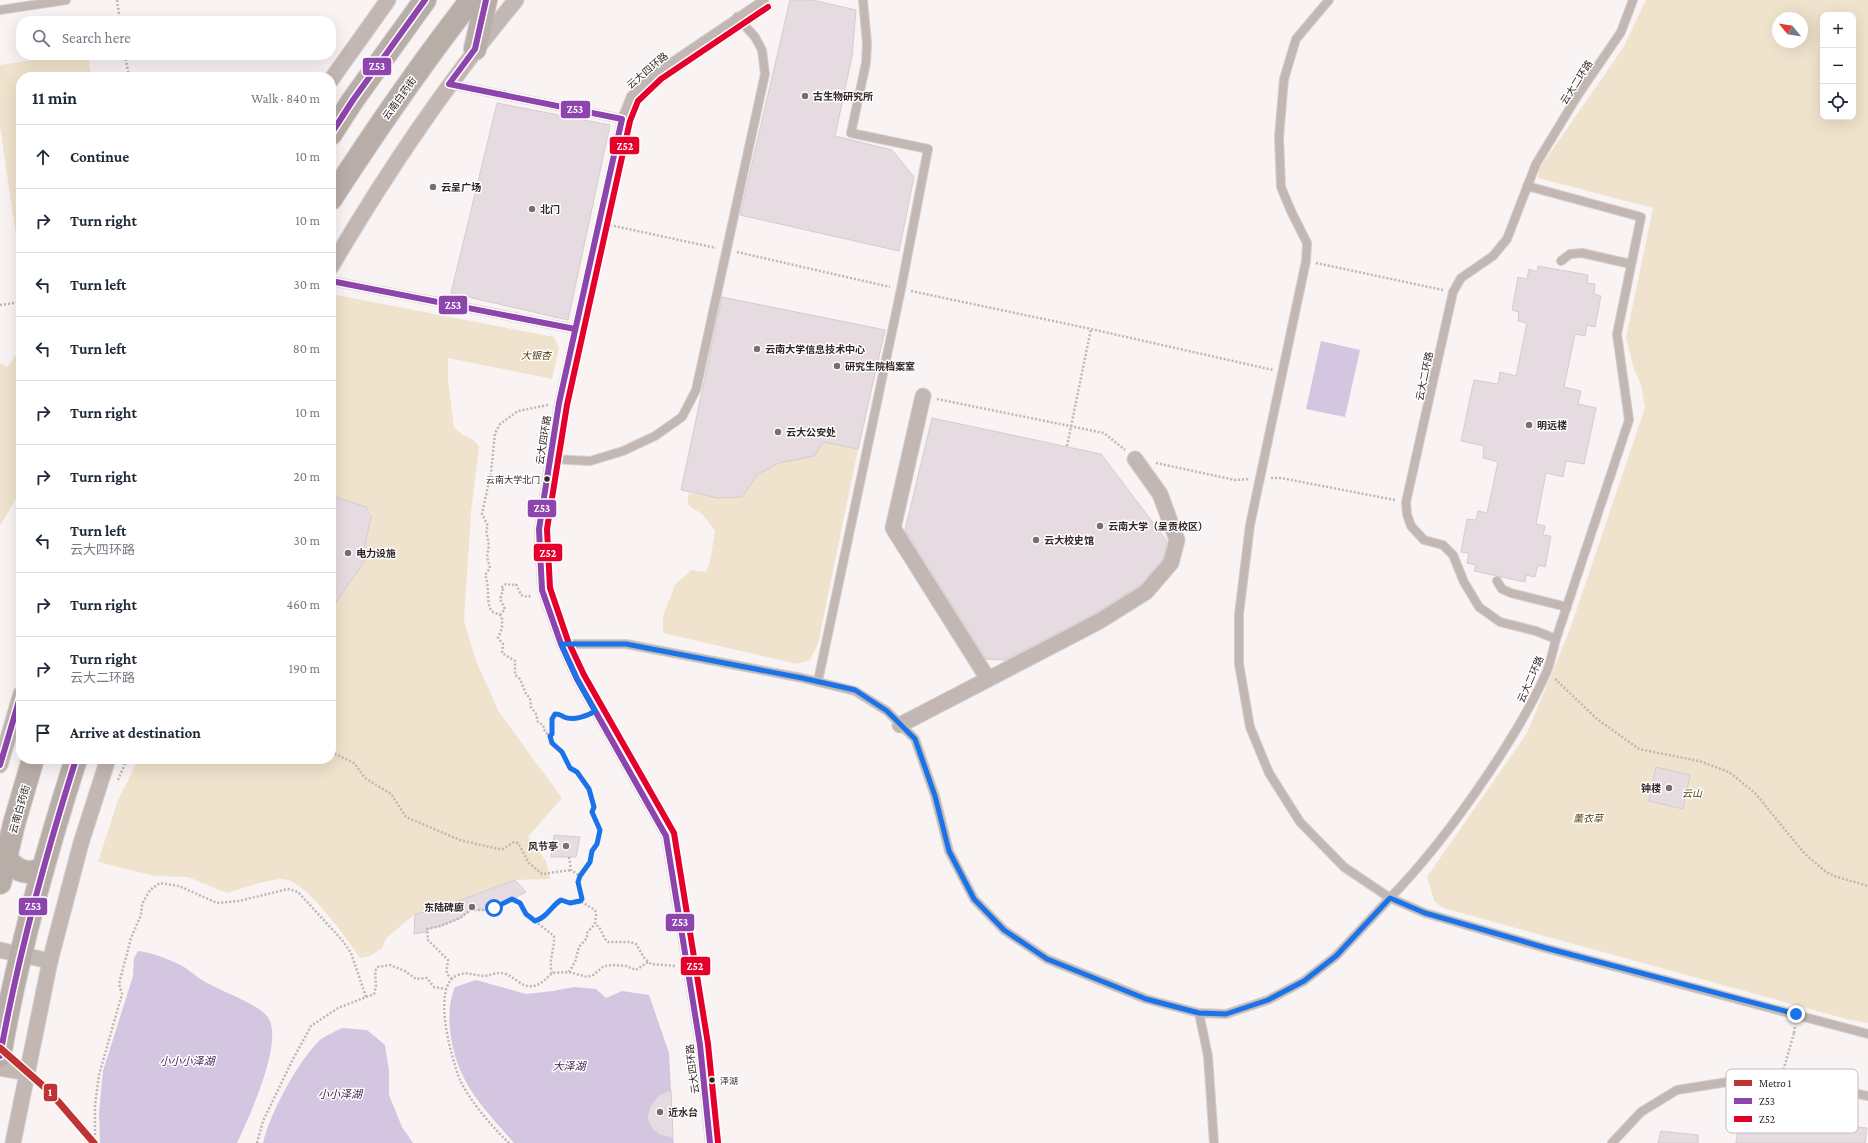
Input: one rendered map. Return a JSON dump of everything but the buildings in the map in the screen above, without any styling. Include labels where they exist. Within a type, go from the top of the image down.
[{"type":"main road","points":[[336,126],[353,100],[425,0]]},
{"type":"main road","name":"云南白药街","points":[[336,192],[383,119],[446,31],[472,0]]},
{"type":"main road","points":[[475,49],[486,0]]},
{"type":"main road","name":"云南白药街","points":[[0,883],[14,824],[32,764]]},
{"type":"main road","points":[[1,1043],[7,986],[21,955],[43,869],[74,764]]},
{"type":"main road","points":[[6,858],[13,867],[22,872],[33,872],[43,869]]},
{"type":"street","points":[[336,73],[388,0]]},
{"type":"street","points":[[336,259],[413,135],[475,49],[516,0]]},
{"type":"street","points":[[923,396],[892,528],[988,679]]},
{"type":"street","points":[[900,725],[1098,622],[1146,592],[1171,563],[1177,540],[1160,494],[1135,458]]},
{"type":"street","points":[[0,765],[16,711]]},
{"type":"street","points":[[13,1143],[50,961],[81,843],[106,764]]},
{"type":"street","points":[[0,950],[50,961]]},
{"type":"street","points":[[0,1068],[27,1073]]},
{"type":"lane","points":[[0,10],[66,0]]},
{"type":"lane","name":"云大四环路","points":[[710,1143],[700,1045],[666,836],[577,679],[561,644],[542,590],[539,529],[559,402],[622,119],[631,96],[656,73],[764,0]]},
{"type":"lane","points":[[818,681],[901,289],[928,149],[851,134],[866,63],[867,43],[863,0]]},
{"type":"lane","points":[[1329,0],[1296,39],[1284,80],[1278,137],[1281,187],[1307,243],[1306,261],[1281,372],[1250,525],[1239,614],[1239,664],[1250,727],[1269,773],[1300,822],[1344,867],[1390,898],[1425,913],[1546,948],[1868,1034]]},
{"type":"lane","name":"云大二环路","points":[[561,644],[626,644],[818,681],[855,690],[887,711],[915,739],[935,796],[949,851],[974,899],[1004,930],[1047,959],[1146,999],[1199,1013],[1226,1014],[1268,1000],[1304,981],[1336,956],[1417,871],[1461,814],[1502,754],[1525,714],[1547,670],[1556,639],[1536,631],[1500,622],[1479,607],[1464,582],[1453,555],[1443,545],[1424,540],[1411,526],[1407,514],[1406,502],[1453,292],[1461,278],[1493,256],[1507,239],[1536,164],[1578,95],[1621,32],[1633,0]]},
{"type":"lane","points":[[550,459],[590,461],[623,450],[655,436],[682,417],[696,390],[765,74],[762,50],[755,37],[737,17]]},
{"type":"lane","points":[[449,84],[622,119]]},
{"type":"lane","points":[[1528,186],[1641,217],[1617,334],[1629,420],[1556,639]]},
{"type":"lane","points":[[1561,261],[1570,254],[1582,254],[1632,264]]},
{"type":"lane","points":[[336,282],[575,329]]},
{"type":"lane","points":[[1497,581],[1502,589],[1511,593],[1567,607]]},
{"type":"lane","points":[[1199,1013],[1208,1056],[1214,1143]]},
{"type":"lane","points":[[1612,1143],[1642,1112],[1677,1090],[1726,1082]]},
{"type":"lane","points":[[1858,1094],[1868,1096]]},
{"type":"path","points":[[117,0],[119,16]]},
{"type":"path","points":[[127,60],[128,72]]},
{"type":"path","points":[[600,223],[1091,329],[1281,372]]},
{"type":"path","points":[[1306,261],[1453,292]]},
{"type":"path","points":[[0,305],[16,303]]},
{"type":"path","points":[[1067,446],[1091,329]]},
{"type":"path","points":[[923,396],[1104,433]]},
{"type":"path","points":[[559,402],[518,411],[500,424],[495,433],[491,472],[482,514],[488,526],[486,530],[489,545],[487,557],[490,568],[485,576],[488,581],[487,588],[490,596],[489,604],[491,609],[500,615],[502,628],[498,638],[503,644],[502,653],[515,661],[515,675],[520,680],[526,694],[530,698],[531,707],[536,714],[538,722],[543,725],[545,732],[550,736],[552,743],[562,752],[570,768],[577,772],[589,789],[594,807],[592,812],[600,830],[597,844],[592,851],[590,862],[580,876],[578,882],[580,901]]},
{"type":"path","points":[[1180,468],[1235,480]]},
{"type":"path","points":[[1281,478],[1406,502]]},
{"type":"path","points":[[500,615],[505,609],[500,599],[501,588],[506,584],[516,584],[521,595],[528,597],[542,590]]},
{"type":"path","points":[[1547,670],[1597,719],[1639,749],[1699,761],[1729,772],[1755,793],[1805,854],[1825,871],[1834,876],[1868,886]]},
{"type":"path","points":[[550,736],[552,734],[552,719],[555,714],[560,714],[566,718],[581,717],[587,716],[595,711]]},
{"type":"path","points":[[336,754],[354,763],[365,778],[391,794],[399,804],[406,817],[417,823],[444,832],[460,840],[498,848],[504,848],[514,842],[518,843],[529,863],[542,874],[571,870],[580,876]]},
{"type":"path","points":[[569,857],[571,870]]},
{"type":"path","points":[[95,1143],[95,1105],[99,1075],[122,994],[119,984],[131,938],[138,925],[142,904],[150,890],[160,883],[179,886],[217,903],[239,900],[288,889],[298,892],[342,940],[351,953],[366,997]]},
{"type":"path","points":[[452,979],[447,975],[445,970],[448,960],[428,940],[427,929],[441,926],[460,918],[471,910],[486,910],[512,899],[520,903],[526,914],[554,936],[554,946],[550,968],[552,973]]},
{"type":"path","points":[[535,921],[545,916],[555,903],[561,900],[570,903],[580,901],[595,910],[595,924],[587,933],[587,938],[579,947],[575,962],[569,972]]},
{"type":"path","points":[[595,924],[600,928],[603,937],[608,942],[630,942],[636,944],[651,964],[686,966]]},
{"type":"path","points":[[508,1143],[483,1114],[460,1081],[447,1031],[444,1010],[448,983],[457,975],[467,973],[486,976],[504,973],[526,986],[532,987],[540,985],[552,973],[569,972],[587,977],[593,975],[604,966],[613,964],[626,966],[630,969],[636,970],[648,962]]},
{"type":"path","points":[[257,1143],[263,1121],[311,1026],[338,1008],[366,997],[376,991],[375,971],[378,967],[390,965],[402,969],[416,979],[427,978],[434,987],[446,989]]},
{"type":"path","points":[[1784,1069],[1794,1032]]},
{"type":"green space","name":"云山","points":[[1646,0],[1868,0],[1868,1023],[1850,1020],[1443,908],[1434,901],[1427,877],[1527,733],[1569,632],[1645,408],[1641,384],[1634,369],[1626,338],[1653,208],[1538,178],[1539,169],[1623,48]]},
{"type":"green space","points":[[34,60],[89,60],[90,72],[16,72],[16,235],[0,127],[0,65]]},
{"type":"green space","name":"大银杏","points":[[336,295],[554,337],[559,348],[552,379],[448,358],[448,380],[454,427],[463,435],[472,439],[479,446],[471,513],[464,621],[476,661],[499,712],[562,798],[528,837],[546,861],[550,879],[515,880],[458,901],[444,908],[415,914],[386,938],[382,948],[370,956],[360,958],[326,912],[304,890],[293,882],[278,879],[227,893],[188,877],[155,876],[98,862],[118,800],[136,764],[336,764],[336,601],[364,562],[365,545],[371,513],[366,507],[336,497]]},
{"type":"green space","points":[[16,354],[16,499],[0,526],[0,363],[8,367]]},
{"type":"green space","points":[[824,442],[858,449],[818,644],[810,660],[797,664],[663,633],[663,616],[675,585],[691,570],[706,572],[711,557],[715,531],[700,512],[689,505],[689,493],[718,498],[742,497],[758,474],[779,463],[814,456]]},
{"type":"water","points":[[1321,341],[1360,350],[1345,417],[1306,409]]},
{"type":"water","name":"小小小泽湖","points":[[138,951],[168,959],[179,964],[206,982],[256,1007],[267,1016],[272,1027],[272,1042],[269,1060],[256,1098],[237,1143],[100,1143],[99,1113],[103,1071],[133,976],[134,958]]},
{"type":"water","name":"大泽湖","points":[[476,980],[526,994],[574,987],[596,989],[606,998],[622,991],[649,995],[669,1053],[671,1090],[653,1129],[660,1135],[673,1138],[674,1143],[514,1143],[491,1117],[472,1092],[458,1064],[453,1047],[450,1029],[450,1008],[453,992],[455,987]]},
{"type":"water","name":"小小泽湖","points":[[342,1028],[367,1030],[385,1045],[389,1071],[389,1095],[402,1127],[413,1143],[263,1143],[278,1103],[294,1074],[320,1040]]},
{"type":"metro line","name":"1","points":[[0,1048],[50,1092],[94,1143]]},
{"type":"transit line","name":"Z53","points":[[336,126],[353,100],[425,0]]},
{"type":"transit line","name":"Z53","points":[[486,0],[475,49],[449,84],[622,119],[559,403],[539,529],[542,590],[561,644],[577,679],[666,836],[700,1045],[710,1143]]},
{"type":"transit line","name":"Z52","points":[[718,1142],[708,1044],[674,833],[584,675],[568,641],[550,588],[547,529],[567,405],[630,121],[638,101],[661,79],[768,7]]},
{"type":"transit line","name":"Z53","points":[[336,282],[575,329]]},
{"type":"transit line","name":"Z53","points":[[0,765],[16,711]]},
{"type":"transit line","name":"Z53","points":[[0,1056],[15,981],[33,906],[75,764]]},
{"type":"place","name":"古生物研究所","points":[[805,96]]},
{"type":"place","name":"云呈广场","points":[[433,187]]},
{"type":"place","name":"北门","points":[[532,209]]},
{"type":"place","name":"云南大学信息技术中心","points":[[757,349]]},
{"type":"place","name":"研究生院档案室","points":[[837,366]]},
{"type":"place","name":"明远楼","points":[[1529,425]]},
{"type":"place","name":"云大公安处","points":[[778,432]]},
{"type":"place","name":"云南大学北门","points":[[547,479]]},
{"type":"place","name":"云南大学（呈贡校区）","points":[[1100,526]]},
{"type":"place","name":"云大校史馆","points":[[1036,540]]},
{"type":"place","name":"电力设施","points":[[348,553]]},
{"type":"place","name":"钟楼","points":[[1669,788]]},
{"type":"place","name":"风节亭","points":[[566,846]]},
{"type":"place","name":"东陆碑廊","points":[[472,907]]},
{"type":"place","name":"泽湖","points":[[712,1080]]},
{"type":"place","name":"近水台","points":[[660,1112]]},
{"type":"route","points":[[494,908],[512,899],[520,903],[526,914],[535,921],[550,912],[555,903],[561,900],[570,903],[580,901],[582,899],[578,882],[580,876],[590,862],[592,851],[597,844],[600,830],[592,812],[594,807],[589,789],[577,772],[570,768],[562,752],[553,745],[550,736],[552,734],[552,719],[555,714],[560,714],[566,718],[581,717],[587,716],[595,711],[577,679],[561,644],[626,644],[802,678],[855,690],[887,711],[915,739],[935,796],[949,851],[974,899],[1004,930],[1047,959],[1146,999],[1199,1013],[1226,1014],[1268,1000],[1304,981],[1336,956],[1390,898],[1425,913],[1546,948],[1796,1014]]},
{"type":"park label","name":"薰衣草","points":[[1588,818]]}]
